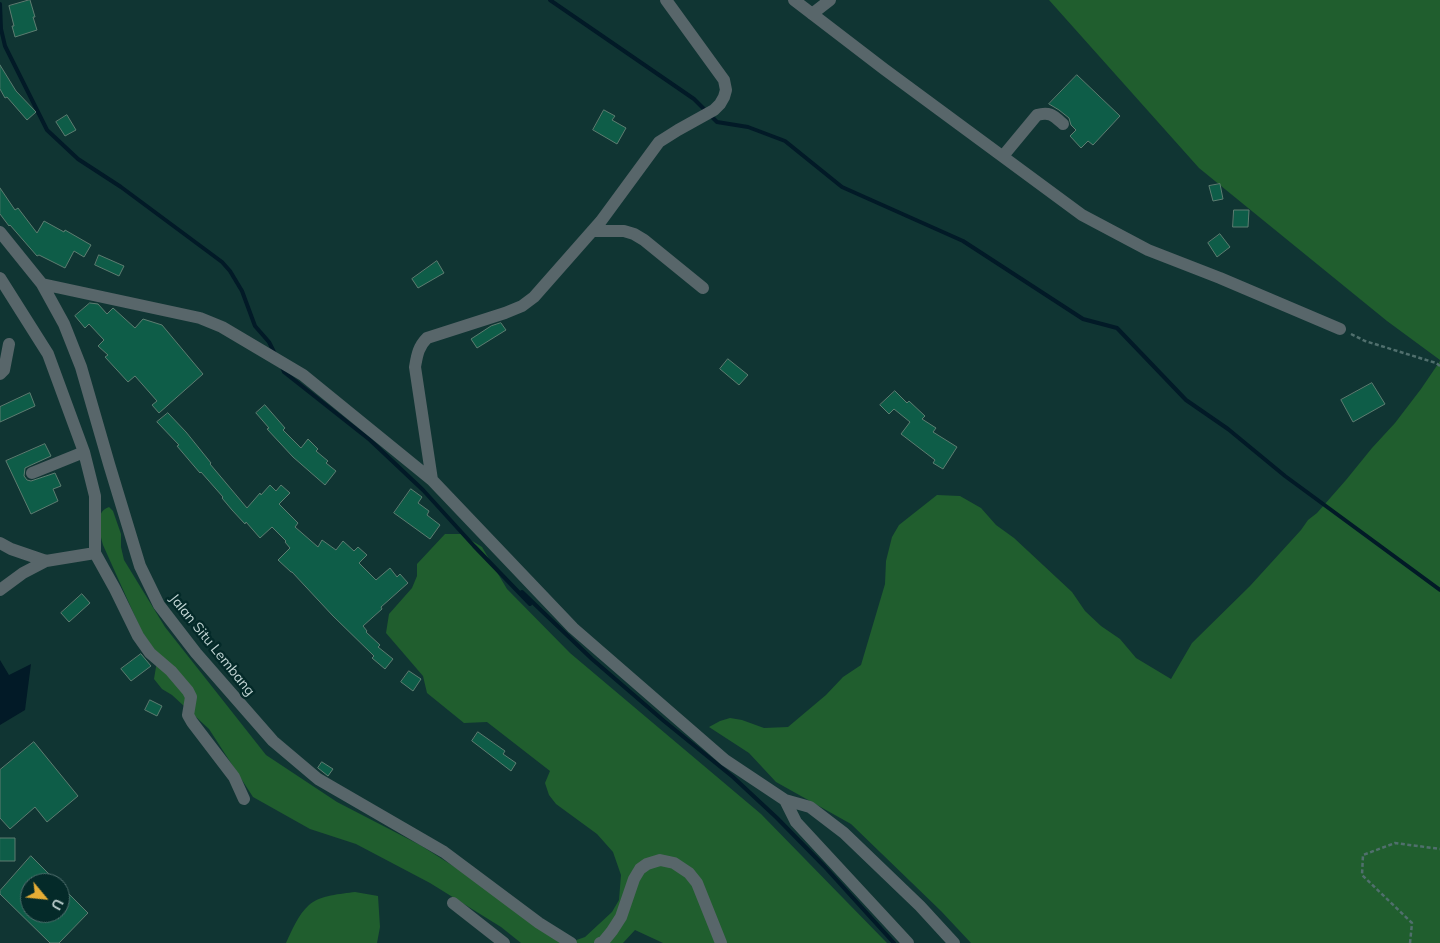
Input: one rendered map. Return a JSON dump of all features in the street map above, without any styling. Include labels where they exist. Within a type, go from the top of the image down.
[{"type":"street","points":[[432,480],[415,368],[418,349],[421,344],[426,338],[522,306],[534,297],[601,221],[659,142],[714,110],[724,97],[726,90],[724,80],[666,0]]},
{"type":"street","points":[[794,0],[1082,215],[1148,250],[1220,278],[1340,329]]},
{"type":"street","points":[[812,14],[830,0]]},
{"type":"street","points":[[1003,156],[1037,115],[1044,113],[1052,115],[1063,124]]},
{"type":"street","points":[[592,231],[634,234],[703,288]]},
{"type":"street","name":"Jalan Situ Lembang","points":[[0,232],[42,284],[64,324],[82,367],[140,566],[159,605],[196,653],[273,742],[318,779],[444,852],[539,923],[571,943]]},
{"type":"street","points":[[0,278],[48,354],[84,452],[95,496],[95,553],[116,589],[138,636],[150,653],[188,691],[191,696],[188,715],[234,777],[244,799]]},
{"type":"street","points":[[42,284],[200,318],[222,327],[303,375],[432,480],[573,628],[725,760],[785,800],[810,807],[844,833],[920,906],[954,943]]},
{"type":"street","points":[[0,374],[4,370],[9,344]]},
{"type":"street","points":[[32,473],[84,452]]},
{"type":"street","points":[[0,543],[46,561]]},
{"type":"street","points":[[0,590],[46,561],[95,553]]},
{"type":"street","points":[[785,800],[796,822],[908,943]]},
{"type":"street","points":[[600,943],[612,931],[621,917],[634,879],[640,869],[647,864],[660,860],[674,864],[688,873],[697,883],[721,943]]},
{"type":"street","points":[[453,903],[504,943]]},
{"type":"path","points":[[1340,329],[1365,341],[1436,363],[1440,366]]},
{"type":"path","points":[[1410,943],[1412,923],[1362,874],[1363,855],[1395,843],[1440,849]]},
{"type":"green space","points":[[1049,0],[1440,0],[1440,360],[1387,321],[1199,168]]},
{"type":"green space","points":[[1440,361],[1440,943],[971,943],[941,911],[851,824],[776,782],[749,753],[709,727],[730,718],[764,728],[788,727],[826,695],[843,677],[861,665],[885,584],[886,561],[892,537],[899,525],[937,495],[960,496],[981,508],[996,525],[1014,538],[1072,592],[1085,611],[1101,626],[1120,639],[1136,658],[1171,679],[1192,643],[1250,586],[1308,520],[1317,513],[1395,423]]},
{"type":"green space","points":[[109,507],[113,511],[121,534],[124,560],[165,627],[266,755],[337,802],[420,845],[458,869],[562,943],[521,943],[501,927],[430,883],[356,844],[310,829],[253,797],[209,729],[172,695],[162,689],[154,679],[158,655],[142,632],[103,545],[99,529],[99,518],[104,510]]},
{"type":"green space","points":[[445,534],[461,534],[482,547],[507,589],[570,653],[761,814],[887,943],[663,943],[635,930],[623,943],[568,943],[585,937],[612,912],[619,900],[621,875],[613,852],[597,834],[556,804],[549,795],[545,783],[550,771],[487,722],[464,723],[427,693],[423,676],[386,633],[389,614],[412,588],[417,576],[417,564]]},
{"type":"green space","points":[[355,892],[378,896],[380,927],[377,943],[286,943],[298,918],[309,905],[325,897]]},
{"type":"water","points":[[0,660],[9,675],[31,664],[25,710],[0,725]]},
{"type":"building","points":[[30,0],[37,30],[15,37],[9,6]]},
{"type":"building","points":[[0,65],[16,91],[36,112],[27,120],[7,97],[5,98],[0,89]]},
{"type":"building","points":[[1077,75],[1120,116],[1093,145],[1088,141],[1081,148],[1070,136],[1076,130],[1071,125],[1069,118],[1049,104]]},
{"type":"building","points":[[604,110],[615,116],[612,120],[626,128],[617,144],[593,130]]},
{"type":"building","points":[[67,115],[76,130],[65,136],[56,122]]},
{"type":"building","points":[[1220,184],[1223,199],[1213,201],[1209,186]]},
{"type":"building","points":[[0,188],[15,210],[18,208],[37,233],[44,221],[64,232],[65,230],[91,245],[84,257],[74,251],[65,268],[39,255],[37,256],[0,214]]},
{"type":"building","points":[[1234,210],[1249,210],[1248,227],[1233,227]]},
{"type":"building","points":[[1220,234],[1230,247],[1217,257],[1208,243]]},
{"type":"building","points":[[99,255],[124,266],[119,276],[95,265]]},
{"type":"building","points":[[437,261],[444,273],[418,288],[412,279]]},
{"type":"building","points":[[90,303],[98,304],[107,314],[113,308],[135,328],[143,319],[162,325],[203,374],[159,413],[152,405],[157,401],[135,376],[128,382],[105,357],[108,355],[98,346],[104,340],[89,324],[85,328],[75,316]]},
{"type":"building","points":[[501,323],[506,330],[477,348],[471,339],[491,326]]},
{"type":"building","points":[[728,359],[748,375],[739,385],[720,369]]},
{"type":"building","points":[[1372,383],[1385,404],[1353,422],[1341,400]]},
{"type":"building","points":[[895,391],[907,403],[909,401],[925,416],[922,419],[936,428],[933,432],[957,447],[943,469],[933,463],[935,460],[901,434],[910,422],[894,409],[889,414],[880,405]]},
{"type":"building","points":[[30,393],[35,406],[0,422],[0,407]]},
{"type":"building","points":[[265,405],[285,428],[283,430],[301,448],[308,439],[318,449],[316,451],[328,461],[326,463],[336,471],[325,485],[293,457],[267,429],[269,428],[256,413]]},
{"type":"building","points":[[168,413],[186,432],[247,508],[270,485],[276,491],[281,485],[290,493],[279,504],[298,523],[295,527],[318,547],[322,540],[336,550],[343,541],[354,551],[358,547],[367,555],[359,563],[376,580],[390,568],[397,577],[400,574],[408,583],[363,626],[366,632],[380,645],[378,647],[393,659],[385,669],[372,658],[374,656],[292,572],[278,560],[290,548],[286,541],[272,527],[260,538],[232,510],[223,497],[177,446],[179,445],[157,422]]},
{"type":"building","points":[[45,444],[51,456],[25,468],[24,476],[27,480],[31,481],[55,473],[61,486],[53,489],[58,501],[31,514],[6,461]]},
{"type":"building","points":[[411,489],[422,497],[418,503],[429,511],[427,515],[440,525],[430,539],[394,513]]},
{"type":"building","points":[[82,594],[90,603],[69,622],[61,613]]},
{"type":"building","points":[[141,654],[151,666],[131,681],[121,669]]},
{"type":"building","points":[[409,671],[421,679],[413,691],[401,682]]},
{"type":"building","points":[[150,700],[162,706],[157,716],[145,710]]},
{"type":"building","points":[[478,732],[505,751],[503,754],[516,763],[511,771],[472,741]]},
{"type":"building","points":[[34,742],[78,796],[47,822],[35,807],[10,829],[0,818],[0,770]]},
{"type":"building","points":[[322,762],[333,769],[328,776],[318,768]]},
{"type":"building","points":[[0,838],[15,838],[15,861],[0,861]]},
{"type":"building","points":[[31,856],[48,873],[20,873],[20,914],[0,894],[0,891]]},
{"type":"building","points":[[70,895],[88,913],[59,943],[50,943],[30,923],[70,923]]},
{"type":"waterway","points":[[550,0],[694,99],[706,111]]},
{"type":"waterway","points":[[0,4],[1,29],[5,46],[47,130],[78,159],[121,187],[222,262],[242,291],[255,326],[269,342],[275,354]]},
{"type":"waterway","points":[[711,116],[717,122],[748,127],[785,141],[842,187],[963,241],[1083,319],[1117,328],[1186,400],[1228,429],[1285,476],[1440,590]]},
{"type":"waterway","points":[[282,367],[284,372],[370,440],[423,490],[530,604],[522,592],[592,659],[733,777],[777,818],[824,866],[894,943]]}]
